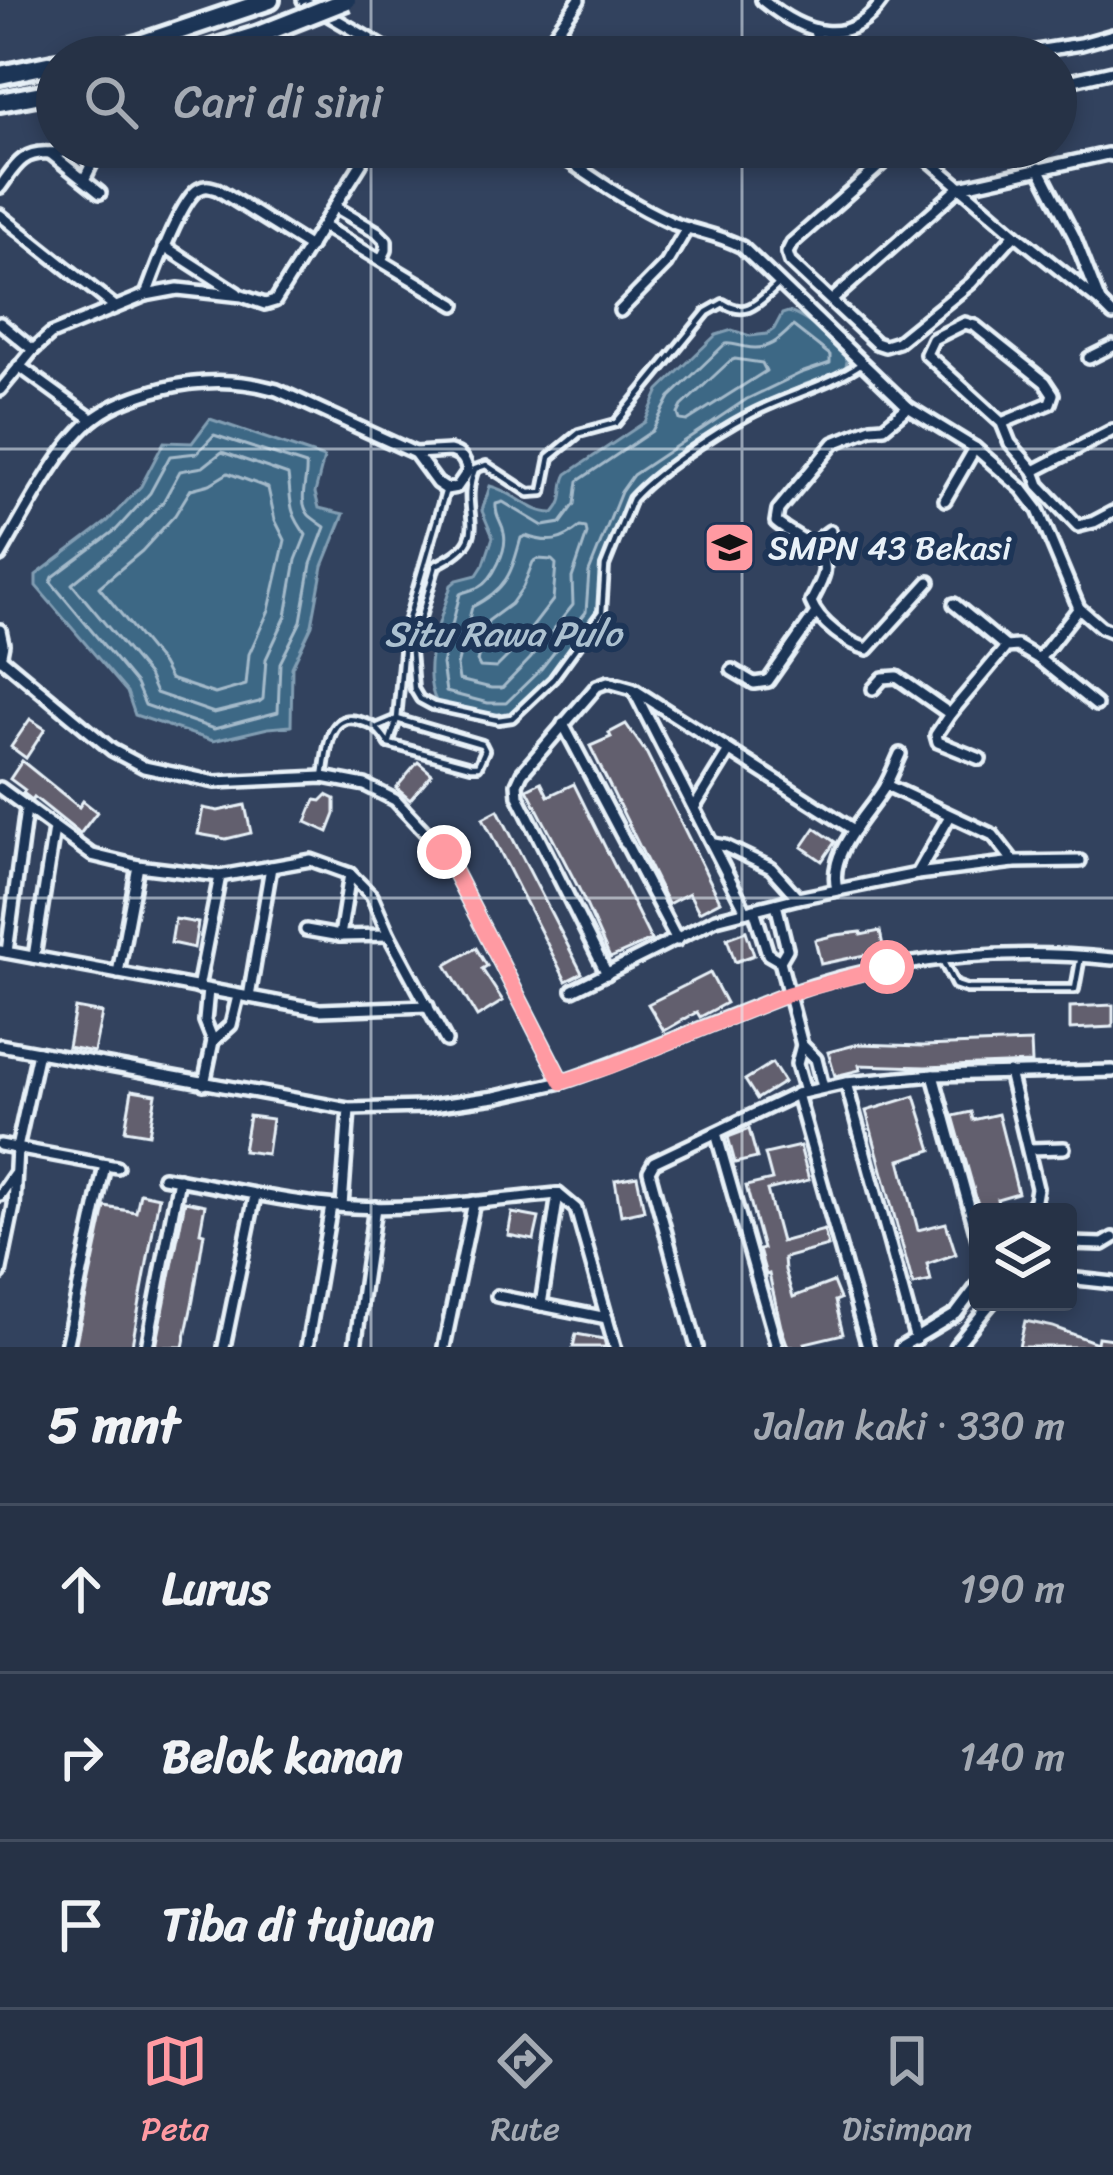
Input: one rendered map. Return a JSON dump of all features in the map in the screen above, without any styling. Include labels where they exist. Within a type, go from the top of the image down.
[{"type":"highway","points":[[164,36],[270,0]]},
{"type":"highway","points":[[256,36],[347,0]]},
{"type":"highway","points":[[0,74],[36,68]]},
{"type":"highway","points":[[0,102],[36,95]]},
{"type":"street","points":[[303,0],[364,36]]},
{"type":"street","points":[[553,36],[579,0]]},
{"type":"street","points":[[762,0],[780,15],[815,31],[858,26],[883,0]]},
{"type":"street","points":[[815,31],[816,36]]},
{"type":"street","points":[[1077,45],[1113,35]]},
{"type":"street","points":[[1077,79],[1113,70]]},
{"type":"street","points":[[0,187],[22,158],[36,154]]},
{"type":"street","points":[[1077,160],[1113,155]]},
{"type":"street","points":[[69,168],[100,193]]},
{"type":"street","points":[[84,180],[89,168]]},
{"type":"street","points":[[2,382],[51,334],[146,295],[178,289],[242,296],[266,304],[275,301],[359,168]]},
{"type":"street","points":[[580,168],[625,198],[687,228],[742,247],[908,407],[975,448],[1022,489],[1038,510],[1079,608],[1113,632]]},
{"type":"street","points":[[877,168],[792,243],[788,253],[790,262],[876,343],[890,345],[971,283],[1016,234]]},
{"type":"street","points":[[938,168],[1113,315]]},
{"type":"street","points":[[832,300],[960,187],[1039,168],[1074,236],[1100,302]]},
{"type":"street","points":[[146,295],[189,198],[204,186],[218,189],[310,247]]},
{"type":"street","points":[[335,207],[386,241],[381,260]]},
{"type":"street","points":[[0,215],[114,306]]},
{"type":"street","points":[[323,226],[455,305]]},
{"type":"street","points":[[620,311],[666,264],[687,228]]},
{"type":"street","points":[[164,247],[242,296]]},
{"type":"street","points":[[0,323],[33,350]]},
{"type":"street","points":[[1002,424],[1050,403],[1053,394],[1045,382],[975,326],[965,323],[933,340],[926,355],[1002,424],[1039,485],[1078,526],[1113,512]]},
{"type":"street","points":[[1089,358],[1113,346]]},
{"type":"street","points":[[19,366],[92,419]]},
{"type":"street","points":[[0,556],[52,467],[92,419],[147,392],[191,382],[235,382],[277,390],[415,453],[459,454],[468,471],[457,487],[446,489],[415,453]]},
{"type":"street","points":[[908,407],[884,427],[834,443],[778,511],[776,521],[823,557],[825,570],[811,602],[815,614],[856,646],[868,649],[929,581]]},
{"type":"street","points":[[1034,471],[1113,430]]},
{"type":"street","points":[[945,500],[975,448]]},
{"type":"street","points":[[811,545],[830,531]]},
{"type":"street","points":[[954,604],[1006,647],[1017,646],[1040,659],[1096,705]]},
{"type":"street","points":[[1040,659],[1079,608]]},
{"type":"street","points":[[732,670],[754,683],[768,681],[815,614]]},
{"type":"street","points":[[0,630],[0,658],[112,750],[144,767],[214,782],[323,777],[365,785],[395,800],[444,852],[562,1082]]},
{"type":"street","points":[[980,760],[936,739],[950,714],[1006,647]]},
{"type":"street","points":[[873,689],[887,676],[897,677],[950,714]]},
{"type":"street","points":[[607,974],[518,796],[520,776],[601,684],[633,689],[854,830]]},
{"type":"street","points":[[633,689],[750,910],[768,954],[780,961]]},
{"type":"street","points":[[563,724],[677,940]]},
{"type":"street","points":[[694,808],[729,751]]},
{"type":"street","points":[[837,889],[836,866],[900,754]]},
{"type":"street","points":[[886,785],[997,838],[1014,862]]},
{"type":"street","points":[[0,788],[92,855],[220,876],[311,860],[350,874],[372,896],[446,1041]]},
{"type":"street","points":[[26,808],[4,951],[334,1011],[428,1006]]},
{"type":"street","points":[[917,874],[950,816]]},
{"type":"street","points":[[34,957],[54,829]]},
{"type":"street","points":[[714,844],[771,868],[798,898]]},
{"type":"street","points":[[573,990],[716,919],[750,910],[917,874],[1014,862],[1080,861]]},
{"type":"street","points":[[118,973],[138,866]]},
{"type":"street","points":[[213,1041],[231,1025],[243,997],[271,867]]},
{"type":"street","points":[[340,936],[350,874]]},
{"type":"street","points":[[205,1084],[213,1041],[203,989],[220,876]]},
{"type":"street","points":[[776,904],[787,949],[780,961],[788,994],[802,1045],[816,1059],[823,1088]]},
{"type":"street","points":[[306,930],[340,936],[389,935]]},
{"type":"street","points":[[0,1045],[349,1109],[424,1107],[562,1082],[788,994],[887,967],[981,955],[1113,959]]},
{"type":"street","points":[[802,1045],[797,1064],[801,1093],[868,1347]]},
{"type":"street","points":[[0,1274],[14,1206],[17,1148],[38,1052]]},
{"type":"street","points":[[697,1347],[649,1171],[654,1162],[801,1093],[846,1083],[933,1075],[1113,1071]]},
{"type":"street","points":[[1009,1072],[1037,1188],[1033,1203]]},
{"type":"street","points":[[933,1075],[969,1206]]},
{"type":"street","points":[[846,1083],[916,1340]]},
{"type":"street","points":[[307,1347],[336,1206],[349,1109]]},
{"type":"street","points":[[716,1133],[777,1347]]},
{"type":"street","points":[[0,1144],[111,1166],[66,1347]]},
{"type":"street","points":[[1029,1149],[1064,1148]]},
{"type":"street","points":[[0,1195],[16,1171]]},
{"type":"street","points":[[163,1177],[336,1206],[558,1194],[576,1209],[615,1347]]},
{"type":"street","points":[[147,1347],[179,1179]]},
{"type":"street","points":[[541,1305],[558,1194]]},
{"type":"street","points":[[224,1347],[255,1196]]},
{"type":"street","points":[[444,1347],[474,1202]]},
{"type":"street","points":[[355,1347],[375,1207]]},
{"type":"street","points":[[1077,1243],[1103,1244],[1113,1238]]},
{"type":"street","points":[[1077,1278],[1113,1283]]},
{"type":"street","points":[[497,1296],[607,1318]]},
{"type":"street","points":[[902,1347],[956,1314],[969,1297]]},
{"type":"street","points":[[955,1347],[985,1311]]},
{"type":"lane","points":[[780,284],[746,311],[736,312],[723,303],[707,312],[616,423],[579,433],[550,457],[543,492],[529,493],[487,465],[476,469],[469,486],[473,534],[461,553],[436,565],[411,652],[414,689],[420,699],[498,720],[512,718],[553,679],[602,612],[605,566],[632,499],[655,477],[750,414],[843,376],[862,363]]},
{"type":"lane","points":[[389,744],[397,719],[405,630],[446,489]]},
{"type":"lane","points":[[323,777],[331,732],[349,717],[378,727],[389,744],[476,767],[485,750],[482,743],[397,719],[378,727]]},
{"type":"lane","points":[[941,958],[955,985],[967,989],[1075,989],[1081,956]]},
{"type":"water","name":"Situ Rawa Pulo","points":[[788,312],[838,344],[847,357],[846,367],[753,410],[642,484],[624,515],[601,575],[597,617],[516,712],[487,714],[437,703],[430,675],[433,644],[451,585],[477,575],[484,564],[493,537],[482,511],[490,486],[554,513],[567,474],[645,422],[659,390],[716,335],[732,330],[750,336],[767,334]]},
{"type":"water","points":[[210,419],[324,458],[315,493],[319,508],[344,514],[323,566],[312,625],[292,667],[291,726],[213,741],[135,715],[127,692],[36,586],[36,575],[108,521],[141,486],[164,442],[192,443]]},
{"type":"building","points":[[30,719],[45,729],[26,758],[11,747]]},
{"type":"building","points":[[626,724],[647,754],[720,901],[699,912],[689,893],[668,904],[590,746]]},
{"type":"building","points":[[22,761],[79,807],[83,801],[97,812],[80,834],[10,779]]},
{"type":"building","points":[[418,762],[432,774],[410,800],[396,788]]},
{"type":"building","points":[[541,782],[548,796],[574,784],[651,940],[610,958],[527,789]]},
{"type":"building","points":[[327,795],[335,799],[328,832],[306,822],[315,800]]},
{"type":"building","points":[[245,805],[251,833],[226,839],[198,834],[203,808],[218,811]]},
{"type":"building","points":[[498,810],[582,973],[566,981],[483,818]]},
{"type":"building","points":[[815,828],[835,842],[822,861],[802,847]]},
{"type":"building","points":[[175,919],[198,923],[194,948],[171,943]]},
{"type":"building","points":[[746,931],[754,955],[735,962],[727,938]]},
{"type":"building","points":[[880,931],[884,951],[821,964],[815,940]]},
{"type":"building","points":[[476,948],[487,966],[482,969],[503,1001],[477,1017],[446,965]]},
{"type":"building","points":[[710,973],[726,1003],[700,1017],[697,1012],[664,1031],[648,1004]]},
{"type":"building","points":[[1113,1005],[1113,1027],[1070,1029],[1070,1007]]},
{"type":"building","points":[[75,1008],[102,1013],[94,1052],[68,1047]]},
{"type":"building","points":[[1031,1042],[1032,1063],[859,1065],[860,1070],[835,1076],[828,1052],[859,1044]]},
{"type":"building","points":[[772,1063],[784,1082],[757,1099],[745,1080]]},
{"type":"building","points":[[132,1090],[156,1094],[149,1134],[125,1130]]},
{"type":"building","points":[[915,1096],[932,1150],[900,1160],[918,1230],[946,1223],[956,1254],[927,1264],[931,1281],[913,1285],[866,1111]]},
{"type":"building","points":[[971,1112],[973,1120],[998,1114],[1018,1193],[997,1199],[998,1203],[977,1203],[953,1116]]},
{"type":"building","points":[[249,1116],[272,1119],[267,1154],[243,1151]]},
{"type":"building","points":[[749,1129],[757,1158],[735,1163],[728,1137]]},
{"type":"building","points":[[800,1146],[809,1180],[767,1190],[781,1242],[824,1230],[828,1246],[784,1258],[785,1270],[793,1297],[833,1282],[840,1299],[835,1301],[843,1334],[805,1343],[806,1347],[788,1347],[746,1186],[772,1180],[765,1154]]},
{"type":"building","points":[[637,1176],[644,1210],[621,1215],[615,1180]]},
{"type":"building","points":[[140,1193],[159,1197],[132,1345],[75,1347],[105,1207],[136,1212]]},
{"type":"building","points":[[185,1201],[205,1205],[193,1300],[183,1347],[156,1347]]},
{"type":"building","points":[[512,1213],[539,1218],[534,1240],[508,1235]]},
{"type":"building","points":[[1025,1321],[1097,1343],[1098,1337],[1113,1339],[1113,1347],[1019,1347]]},
{"type":"building","points":[[576,1334],[604,1339],[606,1347],[573,1347]]},
{"type":"place","name":"SMPN 43 Bekasi","points":[[729,547]]},
{"type":"route","points":[[444,852],[562,1082],[788,994],[887,967]]}]
